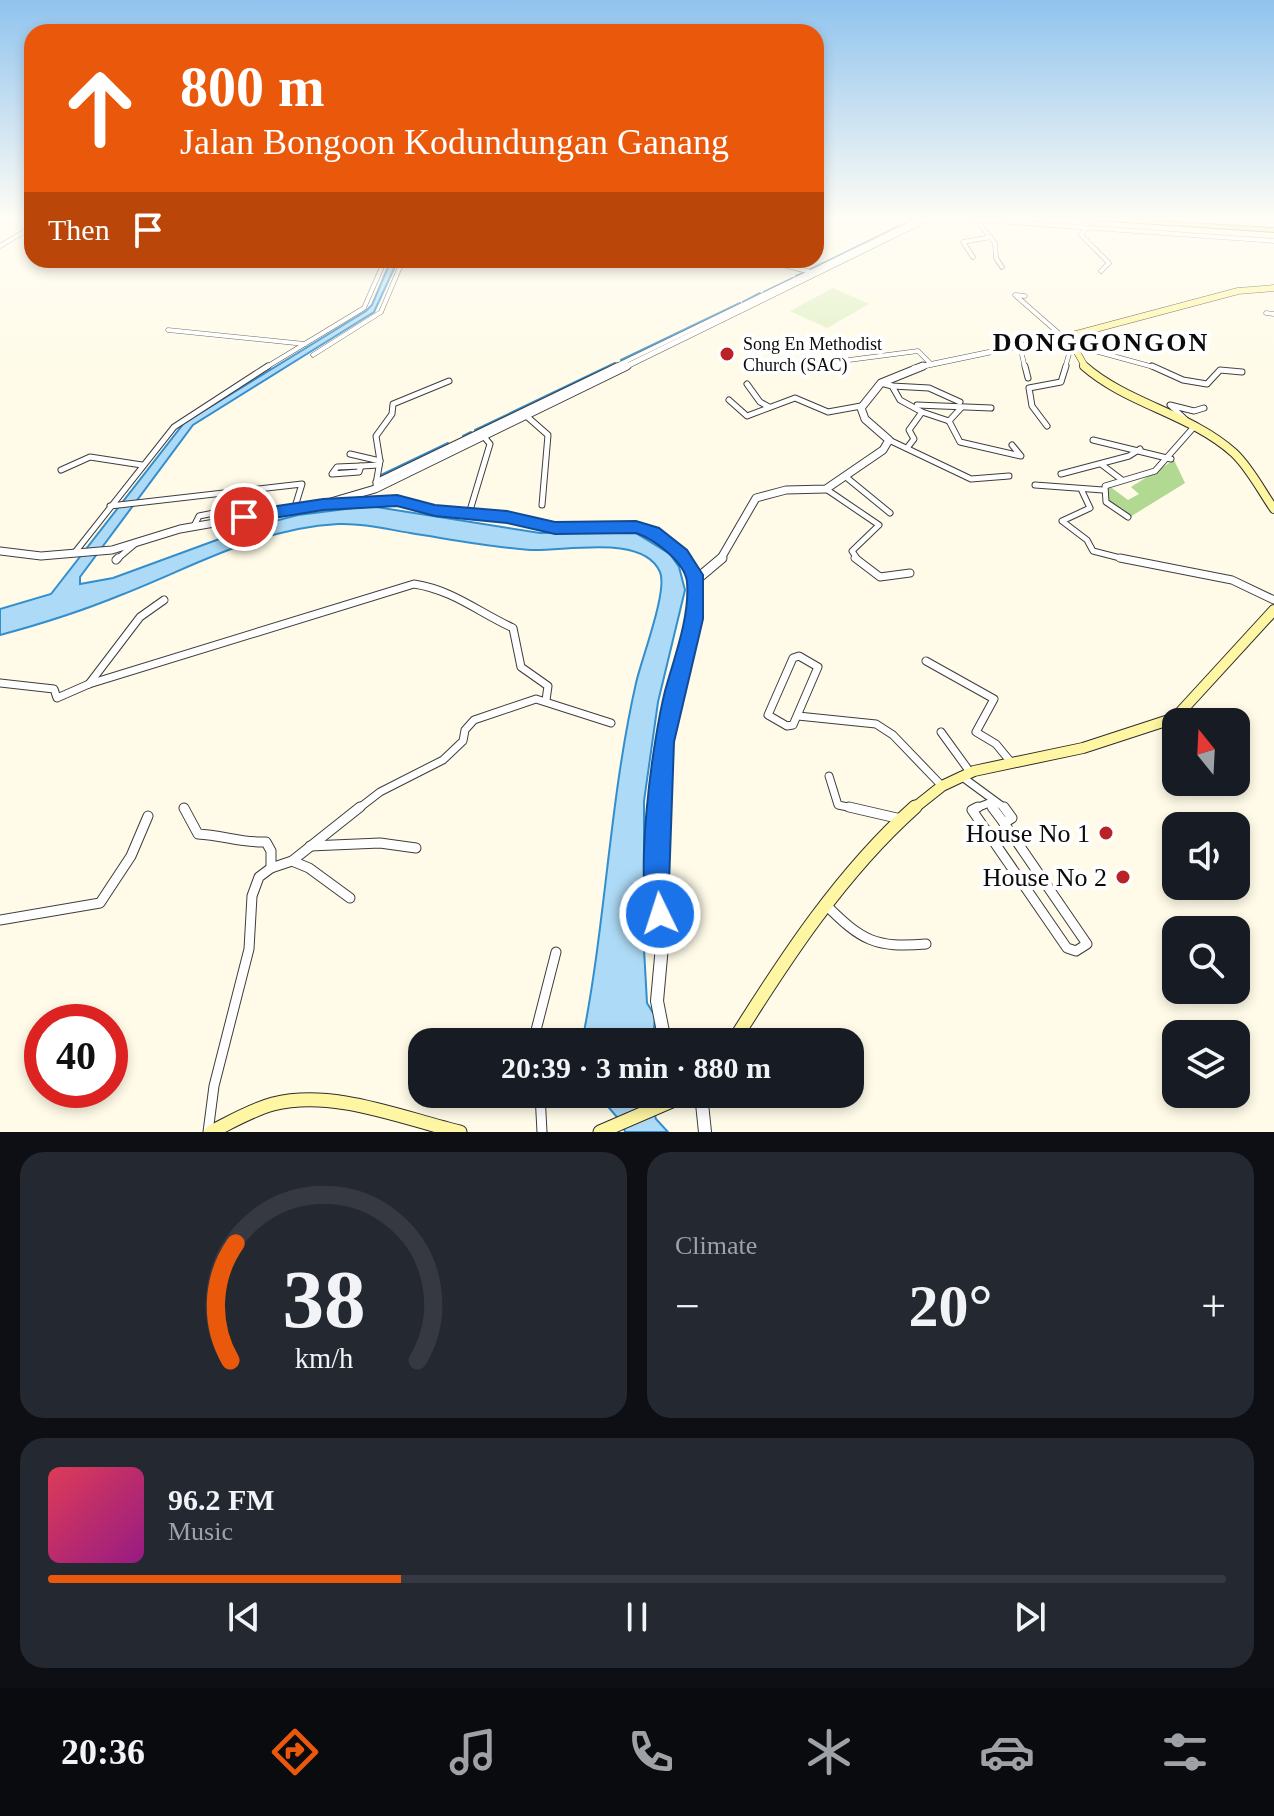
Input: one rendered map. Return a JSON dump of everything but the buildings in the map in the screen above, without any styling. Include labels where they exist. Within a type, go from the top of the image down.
[{"type":"main road","points":[[1274,288],[1238,291],[1084,332],[1068,341],[1081,363],[1100,380],[1191,427],[1235,454],[1274,509]]},
{"type":"main road","points":[[742,1028],[780,967],[826,905],[901,819],[942,786],[968,773],[1010,761],[1096,745],[1175,718],[1274,610]]},
{"type":"main road","points":[[209,1132],[282,1102],[310,1101],[345,1105],[460,1132]]},
{"type":"main road","points":[[605,1130],[656,1108]]},
{"type":"street","points":[[78,551],[142,465],[186,416],[364,308],[381,271]]},
{"type":"street","points":[[313,355],[381,312],[398,271]]},
{"type":"street","points":[[541,405],[818,271]]},
{"type":"street","points":[[323,504],[376,485],[818,271]]},
{"type":"street","points":[[1025,296],[1015,295],[1068,341]]},
{"type":"street","points":[[1266,313],[1274,314]]},
{"type":"street","points":[[168,330],[252,336],[305,344]]},
{"type":"street","points":[[729,400],[744,415],[795,398],[828,412],[861,406],[881,383],[930,363],[1047,340],[1068,341],[1155,367],[1190,382],[1207,384],[1220,370],[1242,372]]},
{"type":"street","points":[[1047,426],[1032,406],[1029,388],[1061,382],[1068,341]]},
{"type":"street","points":[[1020,346],[1028,378]]},
{"type":"street","points":[[826,363],[918,351],[930,363]]},
{"type":"street","points":[[378,500],[376,436],[392,414],[394,401],[449,381]]},
{"type":"street","points":[[881,383],[929,388],[960,405]]},
{"type":"street","points":[[747,384],[758,400],[769,407]]},
{"type":"street","points":[[892,386],[900,400],[949,421],[960,442],[1020,457],[1021,452],[1012,445]]},
{"type":"street","points":[[910,404],[991,408]]},
{"type":"street","points":[[949,421],[960,405]]},
{"type":"street","points":[[1035,485],[1082,491],[1103,490],[1110,483],[1138,479],[1171,459],[1191,427],[1170,405],[1194,411],[1204,408]]},
{"type":"street","points":[[861,406],[865,419],[894,442],[971,479],[1009,476]]},
{"type":"street","points":[[907,448],[914,439],[909,430],[922,412]]},
{"type":"street","points":[[523,414],[548,432],[542,505]]},
{"type":"street","points":[[471,507],[489,450],[490,441],[482,433]]},
{"type":"street","points":[[1093,440],[1171,459]]},
{"type":"street","points":[[828,492],[849,480],[894,442]]},
{"type":"street","points":[[1061,474],[1101,464],[1140,449]]},
{"type":"street","points":[[350,454],[379,463]]},
{"type":"street","points":[[61,470],[72,460],[104,456],[142,465]]},
{"type":"street","points":[[362,464],[359,472],[332,474],[335,467],[362,464],[379,463]]},
{"type":"street","points":[[1101,464],[1122,480]]},
{"type":"street","points":[[849,480],[890,513]]},
{"type":"street","points":[[112,506],[302,484],[294,510]]},
{"type":"street","points":[[697,579],[709,574],[721,560],[756,498],[786,490],[828,492],[879,525],[852,551],[853,556],[880,577],[910,573]]},
{"type":"street","points":[[1103,490],[1106,502],[1128,517]]},
{"type":"street","points":[[1082,491],[1090,508],[1062,521],[1087,540],[1093,551],[1159,568],[1232,580],[1274,600]]},
{"type":"street","points":[[0,551],[41,556],[102,551],[194,526],[323,504],[378,500],[435,510],[507,517],[555,528],[642,528],[674,549],[697,579],[693,619],[667,715],[660,778],[657,884],[662,946],[657,1001],[662,1028]]},
{"type":"street","points":[[194,526],[199,516],[224,511]]},
{"type":"street","points":[[116,560],[136,543]]},
{"type":"street","points":[[0,683],[54,689],[57,698],[89,684],[414,584],[441,587],[465,597],[483,614],[513,628],[521,667],[548,686],[546,700]]},
{"type":"street","points":[[89,684],[140,617],[164,600]]},
{"type":"street","points":[[796,656],[814,661],[818,667],[798,716],[790,726],[768,717],[796,656]]},
{"type":"street","points":[[926,661],[994,699],[995,703],[976,732],[996,744],[1010,761]]},
{"type":"street","points":[[209,1132],[210,1104],[249,949],[252,896],[259,877],[271,868],[292,861],[380,792],[409,780],[450,755],[463,741],[465,730],[474,720],[530,699],[546,700],[611,723]]},
{"type":"street","points":[[798,716],[876,724],[893,735],[942,786]]},
{"type":"street","points":[[941,732],[968,773],[1012,815],[1004,823]]},
{"type":"street","points":[[968,773],[987,792]]},
{"type":"street","points":[[829,776],[838,805],[901,819]]},
{"type":"street","points":[[989,803],[1004,823],[1087,940],[1087,944],[1076,951],[1067,948],[972,810],[989,803]]},
{"type":"street","points":[[184,808],[198,834],[221,835],[242,843],[266,842],[271,851],[271,868]]},
{"type":"street","points":[[0,920],[100,903],[131,856],[148,816]]},
{"type":"street","points":[[310,846],[380,843],[416,848]]},
{"type":"street","points":[[292,861],[309,868],[350,898]]},
{"type":"street","points":[[826,905],[855,936],[869,942],[901,946],[926,944]]},
{"type":"street","points":[[537,1028],[556,952]]},
{"type":"street","points":[[541,1108],[542,1132]]},
{"type":"street","points":[[702,1108],[705,1132]]},
{"type":"green space","points":[[833,288],[869,304],[827,328],[790,311]]},
{"type":"green space","points":[[1174,460],[1185,483],[1130,517],[1113,507],[1105,496],[1108,485],[1128,500],[1139,494],[1131,487]]},
{"type":"water","points":[[386,271],[393,271],[374,312],[193,425],[80,577],[80,584],[113,578],[252,527],[298,515],[370,506],[540,533],[634,532],[670,554],[679,567],[685,590],[658,702],[644,801],[644,949],[647,1003],[655,1016],[654,1028],[584,1028],[627,728],[660,594],[660,572],[651,560],[637,552],[620,548],[530,550],[365,525],[309,527],[227,550],[91,606],[0,635],[0,609],[51,594],[184,423],[372,305]]},
{"type":"water","points":[[609,1108],[653,1108],[656,1119],[668,1132],[625,1132],[623,1124]]},
{"type":"waterway","points":[[796,276],[806,272]]},
{"type":"waterway","points":[[764,292],[793,278]]},
{"type":"waterway","points":[[743,302],[760,293]]},
{"type":"waterway","points":[[621,360],[740,303]]},
{"type":"waterway","points":[[475,430],[615,363]]},
{"type":"waterway","points":[[463,436],[471,432]]},
{"type":"waterway","points":[[381,475],[448,443]]},
{"type":"place","name":"Song En Methodist Church (SAC)","points":[[727,354]]},
{"type":"place","name":"House No 1","points":[[1106,833]]},
{"type":"place","name":"House No 2","points":[[1123,877]]},
{"type":"district","name":"DONGGONGON","points":[[1101,342]]},
{"type":"route","points":[[244,517],[323,504],[397,501],[435,510],[496,515],[555,528],[636,527],[652,532],[680,555],[697,579],[693,619],[667,715],[663,742],[657,884],[660,914]]}]
